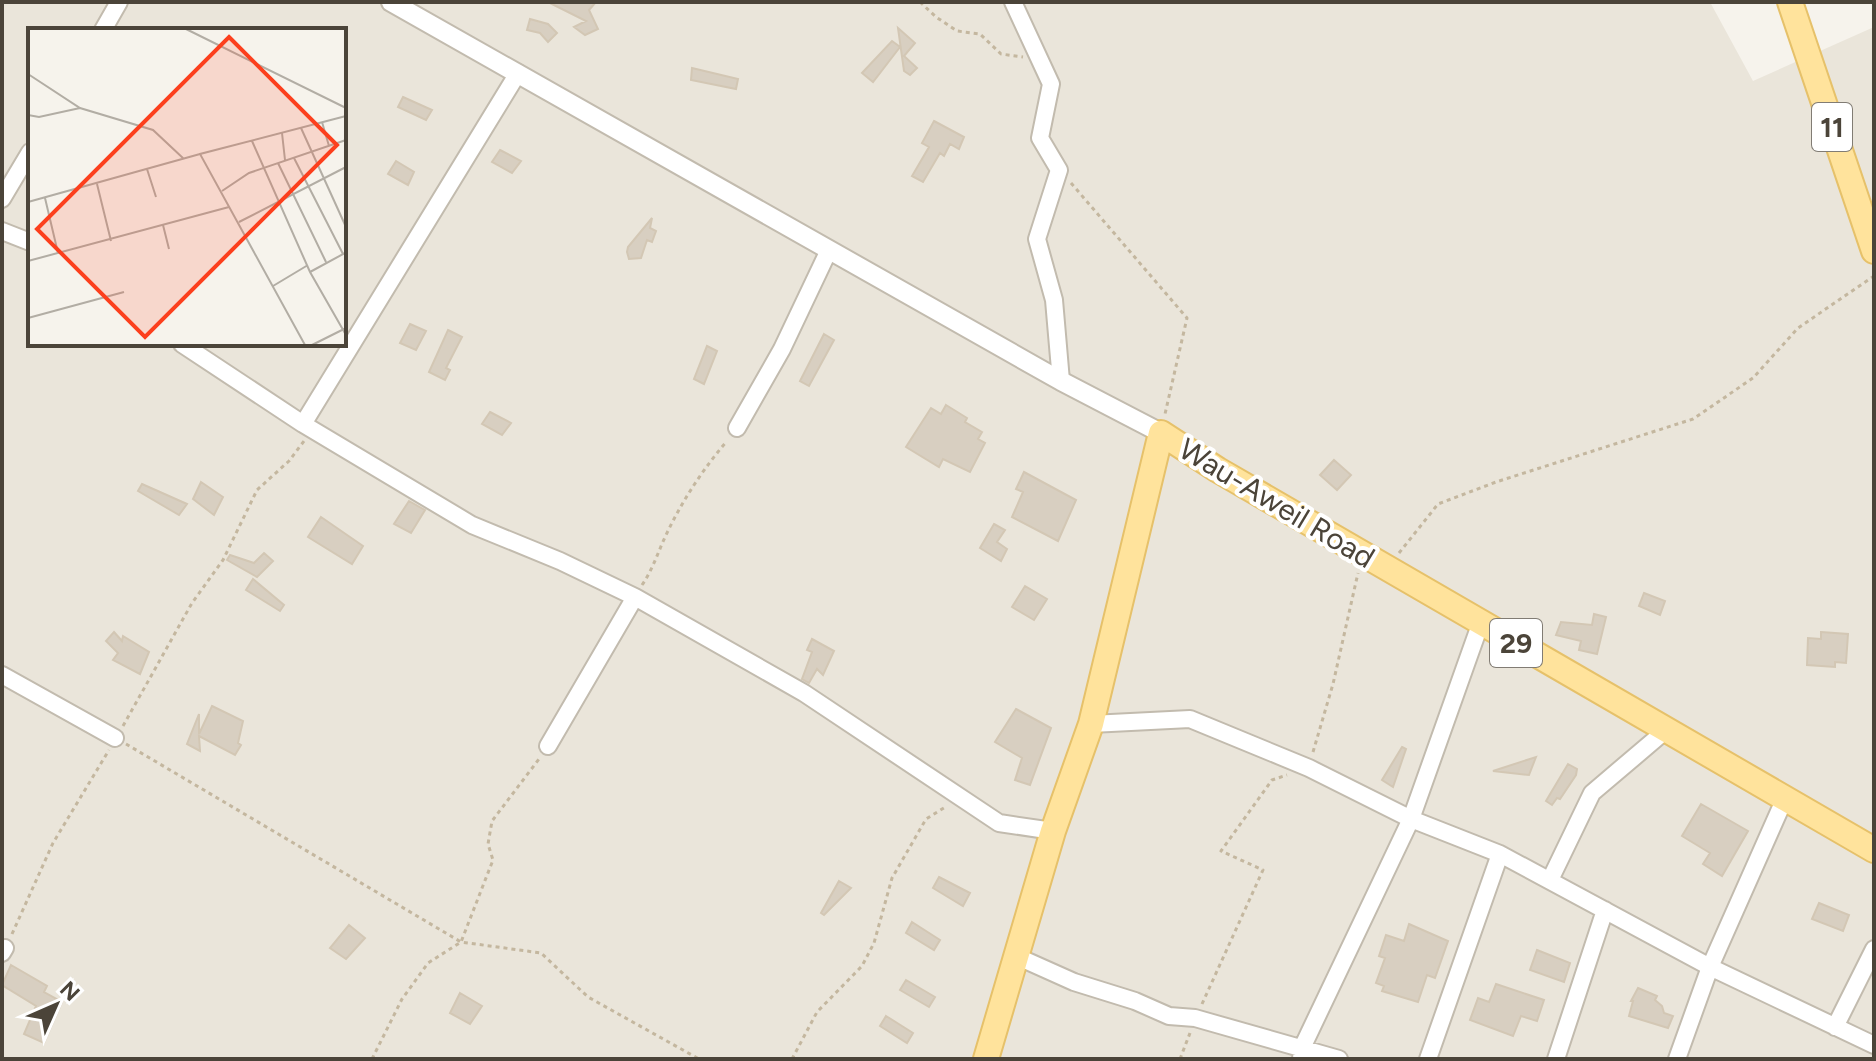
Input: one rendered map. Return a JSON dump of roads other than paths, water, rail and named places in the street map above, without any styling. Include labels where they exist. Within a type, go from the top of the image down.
[{"type":"main road","name":"11","points":[[1790,2],[1874,251]]},
{"type":"main road","name":"Wau-Aweil Road","points":[[986,1059],[1053,831],[1091,724],[1161,433],[1218,470],[1874,850]]},
{"type":"street","points":[[104,28],[119,2]]},
{"type":"street","points":[[391,2],[1061,381],[1161,433]]},
{"type":"street","points":[[1013,2],[1051,84],[1040,138],[1059,170],[1037,239],[1054,300],[1061,381]]},
{"type":"street","points":[[303,424],[518,73]]},
{"type":"street","points":[[2,199],[28,155]]},
{"type":"street","points":[[2,231],[28,241]]},
{"type":"street","points":[[737,428],[782,349],[829,250]]},
{"type":"street","points":[[185,346],[303,424],[472,525],[560,561],[635,597],[804,693],[999,823],[1053,831]]},
{"type":"street","points":[[548,746],[635,597]]},
{"type":"street","points":[[1302,1054],[1411,819],[1481,622]]},
{"type":"street","points":[[2,675],[115,738]]},
{"type":"street","points":[[1091,724],[1190,719],[1309,768],[1411,819],[1500,854],[1710,967],[1874,1045]]},
{"type":"street","points":[[1550,880],[1592,793],[1665,731]]},
{"type":"street","points":[[1677,1059],[1710,967],[1785,798]]},
{"type":"street","points":[[1428,1059],[1500,854]]},
{"type":"street","points":[[1556,1059],[1605,910]]},
{"type":"street","points":[[1835,1027],[1874,949]]},
{"type":"street","points":[[1018,957],[1074,982],[1135,1001],[1169,1016],[1195,1018],[1302,1054],[1339,1059]]}]
